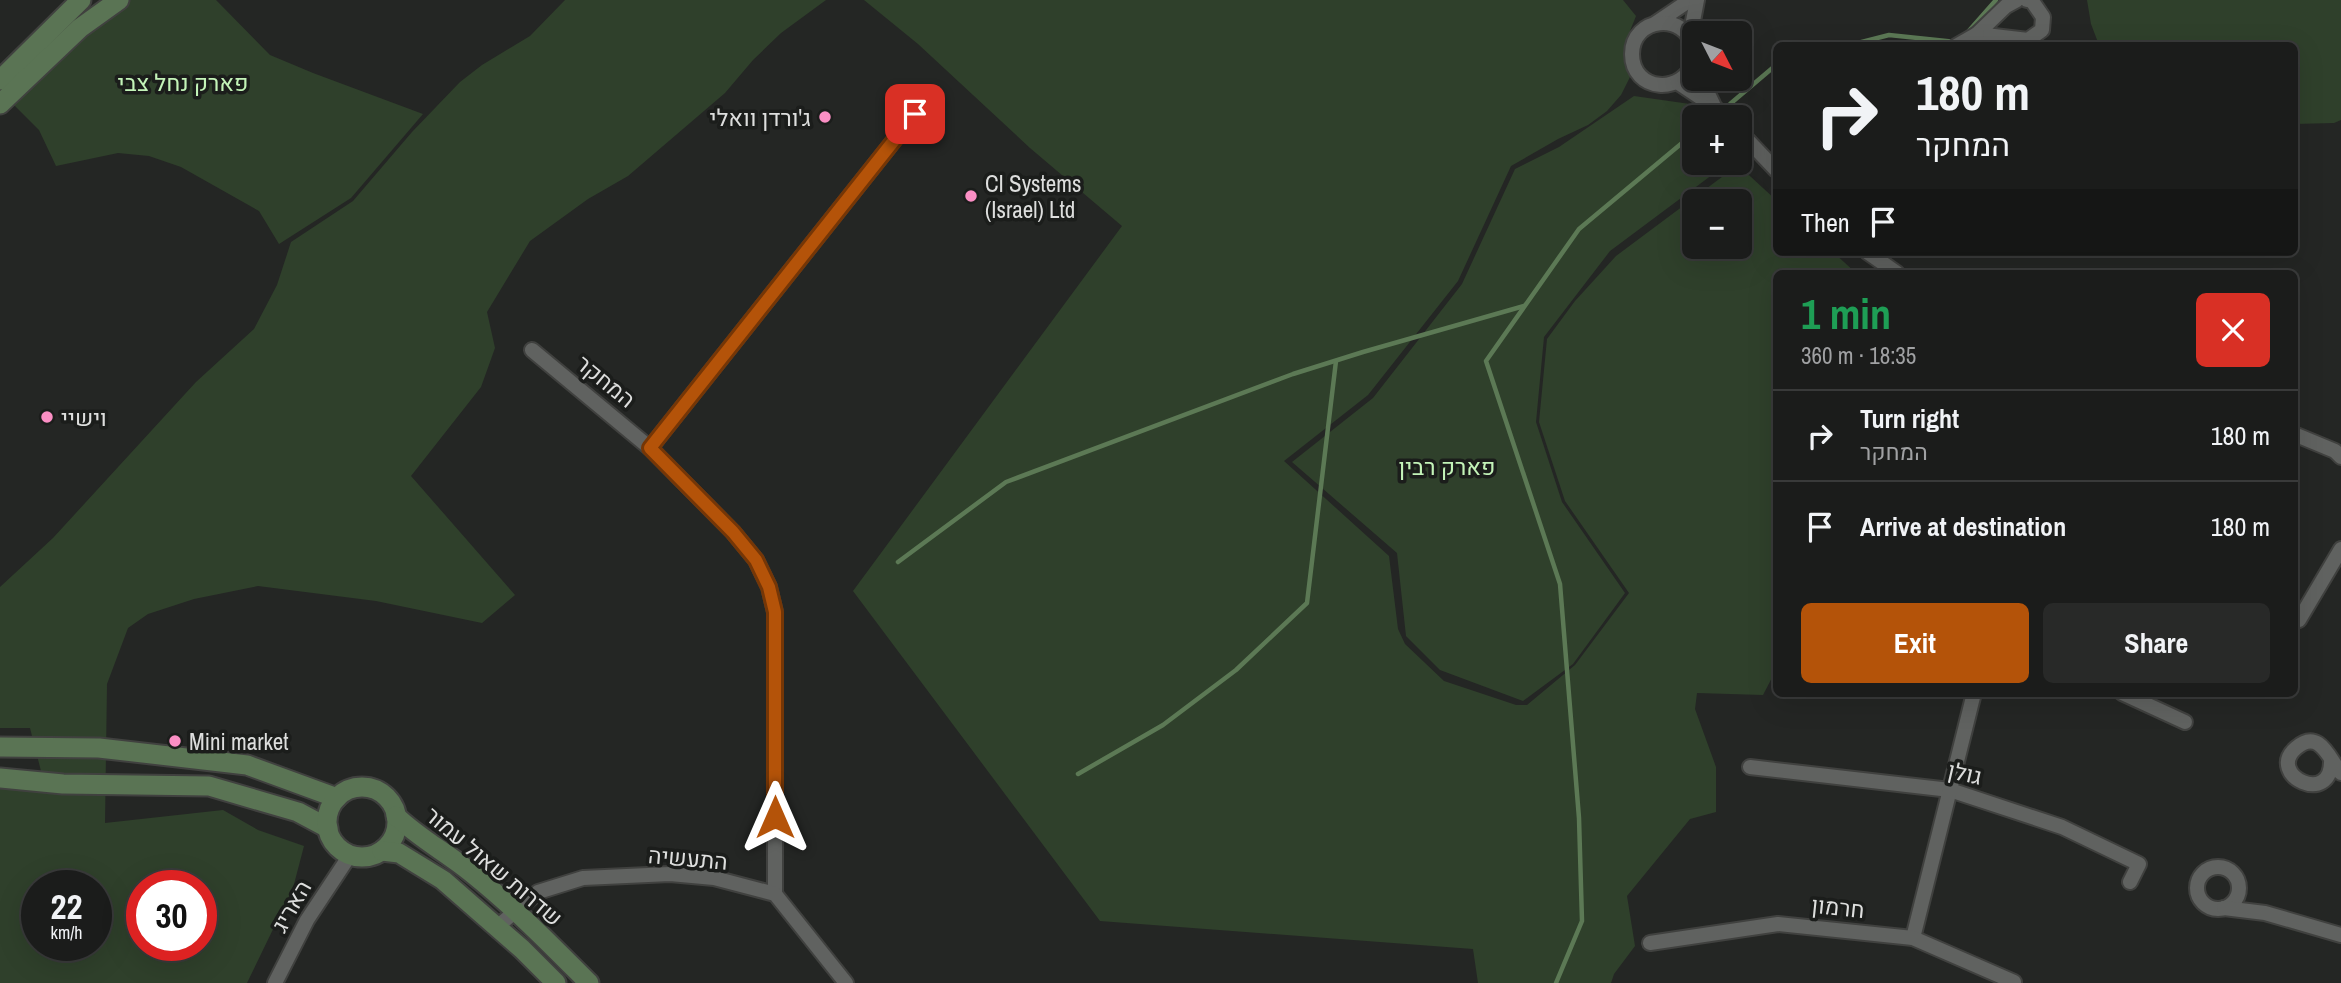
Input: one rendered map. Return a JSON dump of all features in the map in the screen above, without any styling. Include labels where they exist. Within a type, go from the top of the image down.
[{"type":"street","points":[[0,79],[81,0]]},
{"type":"street","points":[[0,104],[80,28],[119,0]]},
{"type":"street","points":[[1682,79],[1662,85],[1645,80],[1633,64],[1632,53],[1639,34],[1689,0]]},
{"type":"street","points":[[1694,21],[1697,0]]},
{"type":"street","points":[[1963,42],[1977,34],[2006,6],[2017,0]]},
{"type":"street","points":[[1977,34],[2028,40],[2042,30],[2043,17],[2032,1],[2027,0]]},
{"type":"street","points":[[1656,23],[1676,25],[1682,31]]},
{"type":"street","points":[[1677,82],[1712,105]]},
{"type":"street","points":[[650,448],[915,114]]},
{"type":"street","points":[[1752,145],[1773,167]]},
{"type":"street","points":[[1873,256],[1893,270]]},
{"type":"street","name":"המחקר","points":[[532,350],[650,448],[733,532],[756,560],[769,587],[775,612],[775,894]]},
{"type":"street","points":[[2298,436],[2335,451],[2341,457]]},
{"type":"street","points":[[2299,620],[2341,550]]},
{"type":"street","points":[[1913,937],[1973,697]]},
{"type":"street","points":[[2131,697],[2185,722]]},
{"type":"street","points":[[2341,773],[2326,749],[2316,743],[2299,746],[2291,754],[2289,765],[2298,781],[2310,785],[2322,781],[2341,782]]},
{"type":"street","points":[[0,747],[99,748],[247,765],[337,798]]},
{"type":"street","points":[[2322,781],[2330,771],[2331,759]]},
{"type":"street","name":"גולן","points":[[1750,767],[1950,790],[2063,827],[2139,864],[2130,882]]},
{"type":"street","points":[[0,778],[62,784],[209,786],[298,812],[328,828]]},
{"type":"street","points":[[358,788],[370,788],[380,792],[390,800],[396,816],[396,833],[390,843],[372,856],[350,855],[332,839],[328,828],[331,807],[337,798],[358,788]]},
{"type":"street","name":"שדרות שאול עמור","points":[[396,816],[514,910],[589,983]]},
{"type":"street","name":"שדרות שאול עמור","points":[[382,851],[399,853],[443,880],[556,983]]},
{"type":"street","name":"האריג","points":[[275,983],[307,920],[350,855]]},
{"type":"street","points":[[2265,914],[2245,896],[2233,873],[2223,867],[2212,867],[2202,874],[2197,884],[2198,896],[2211,908],[2265,914],[2341,935]]},
{"type":"street","name":"התעשיה","points":[[497,927],[538,892],[583,878],[681,875],[714,878],[775,894]]},
{"type":"street","points":[[2224,908],[2234,901],[2239,887]]},
{"type":"street","points":[[775,894],[846,983]]},
{"type":"street","name":"חרמון","points":[[1650,943],[1778,924],[1913,937],[2014,982]]},
{"type":"green space","name":"פארק נחל צבי","points":[[129,0],[216,0],[270,55],[423,114],[351,198],[279,244],[259,211],[181,167],[149,156],[118,153],[56,166],[39,130],[10,101]]},
{"type":"green space","points":[[565,0],[826,0],[781,33],[725,93],[628,176],[588,199],[530,241],[487,312],[495,348],[481,387],[411,476],[515,595],[482,623],[376,601],[258,586],[194,599],[148,614],[128,628],[107,684],[105,823],[223,810],[258,830],[304,846],[293,888],[247,983],[0,983],[0,777],[42,775],[30,728],[0,728],[0,587],[53,538],[196,382],[254,329],[277,285],[291,242],[353,201],[412,132],[460,82],[482,65],[530,36]]},
{"type":"green space","points":[[864,0],[1623,0],[1636,16],[1624,54],[1630,77],[1621,95],[1607,111],[1588,125],[1511,166],[1458,281],[1368,395],[1284,461],[1389,556],[1398,629],[1405,644],[1444,681],[1516,705],[1527,705],[1575,665],[1629,593],[1565,501],[1539,422],[1547,339],[1575,301],[1616,256],[1682,207],[1682,259],[1752,259],[1752,189],[1706,189],[1725,175],[1749,175],[1773,197],[1773,256],[1837,256],[1853,270],[1773,270],[1773,676],[1763,695],[1697,693],[1695,709],[1716,767],[1716,812],[1690,819],[1627,896],[1635,946],[1614,974],[1611,983],[1478,983],[1473,949],[1100,921],[853,591],[1122,226],[1030,148],[918,44]]},
{"type":"green space","points":[[2087,0],[2341,0],[2341,120],[2334,123],[2298,124],[2298,42],[2098,42],[2091,24]]},
{"type":"green space","name":"פארק רבין","points":[[1634,96],[1690,104],[1682,105],[1682,175],[1712,175],[1693,189],[1682,189],[1682,197],[1610,251],[1544,337],[1536,422],[1562,502],[1625,593],[1573,664],[1523,701],[1440,670],[1406,636],[1397,553],[1292,462],[1373,398],[1462,284],[1515,169],[1559,147]]},
{"type":"waterway","points":[[1967,33],[1996,0]]},
{"type":"waterway","points":[[1862,42],[1889,35],[1956,42]]},
{"type":"waterway","points":[[1730,104],[1773,68]]},
{"type":"waterway","points":[[1556,983],[1582,921],[1579,818],[1560,584],[1486,361],[1579,229],[1682,143]]},
{"type":"waterway","points":[[898,562],[1006,482],[1293,374],[1524,306]]},
{"type":"waterway","points":[[1078,774],[1163,725],[1236,670],[1307,603],[1336,361]]},
{"type":"place","name":"ג'ורדן וואלי","points":[[825,117]]},
{"type":"place","name":"CI Systems (Israel) Ltd","points":[[971,196]]},
{"type":"place","name":"וישיי","points":[[47,417]]},
{"type":"place","name":"Mini market","points":[[175,741]]},
{"type":"route","points":[[775,817],[775,612],[769,587],[756,560],[733,532],[650,448],[915,114]]}]
